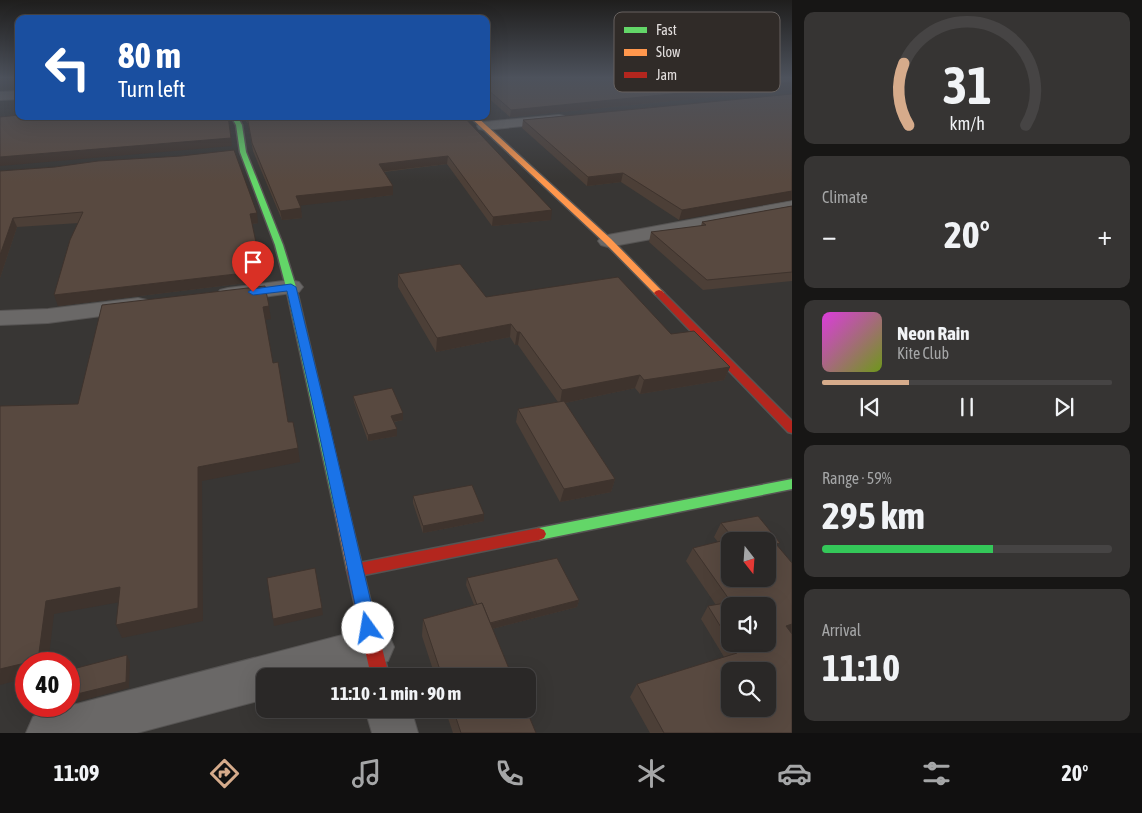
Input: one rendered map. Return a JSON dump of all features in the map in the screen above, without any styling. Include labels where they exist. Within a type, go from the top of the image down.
[{"type":"street","points":[[484,126],[570,118]]},
{"type":"street","points":[[236,120],[239,124],[243,152],[279,245],[291,287],[377,662],[329,668]]},
{"type":"street","points":[[477,120],[608,241],[792,429]]},
{"type":"street","points":[[224,154],[243,152]]},
{"type":"street","points":[[608,241],[792,207]]},
{"type":"street","points":[[203,298],[291,287]]},
{"type":"street","points":[[0,318],[48,316],[164,302]]},
{"type":"street","points":[[355,570],[792,484]]},
{"type":"street","points":[[49,733],[256,679]]},
{"type":"street","points":[[390,718],[394,733]]},
{"type":"building","points":[[604,112],[792,112],[792,191],[682,210],[623,173],[588,177],[523,120]]},
{"type":"building","points":[[15,115],[15,120],[229,120],[231,138],[0,157],[0,117]]},
{"type":"building","points":[[248,120],[467,120],[552,210],[493,217],[448,156],[379,164],[393,186],[296,196],[301,208],[280,211],[252,143]]},
{"type":"building","points":[[234,150],[257,213],[250,214],[262,271],[54,295],[70,240],[83,212],[13,218],[0,255],[0,171]]},
{"type":"building","points":[[792,206],[792,272],[707,280],[651,232],[706,225],[702,222]]},
{"type":"building","points":[[460,264],[486,297],[618,277],[671,334],[694,331],[730,367],[644,380],[640,375],[562,390],[520,332],[517,332],[511,324],[437,338],[398,274]]},
{"type":"building","points":[[265,286],[269,306],[263,307],[273,363],[278,362],[288,422],[293,422],[298,448],[198,467],[198,608],[116,625],[120,587],[46,601],[39,652],[15,652],[15,665],[0,669],[0,406],[78,404],[102,305]]},
{"type":"building","points":[[392,388],[403,413],[391,416],[397,429],[368,435],[353,396]]},
{"type":"building","points":[[564,401],[615,479],[564,489],[518,409]]},
{"type":"building","points":[[472,485],[484,514],[423,526],[413,496]]},
{"type":"building","points":[[758,516],[771,532],[728,532],[721,523]]},
{"type":"building","points":[[721,541],[721,588],[693,548]]},
{"type":"building","points":[[776,544],[792,563],[792,624],[786,626],[792,634],[792,733],[664,733],[637,684],[736,652],[776,652],[776,597],[727,597],[721,588],[776,588]]},
{"type":"building","points":[[557,558],[579,600],[490,623],[482,603],[477,605],[467,578]]},
{"type":"building","points":[[315,568],[322,608],[273,619],[267,578]]},
{"type":"building","points":[[482,603],[509,668],[439,668],[423,619]]},
{"type":"building","points":[[721,604],[721,627],[708,606]]},
{"type":"building","points":[[127,655],[126,682],[80,693],[80,667]]},
{"type":"building","points":[[456,718],[530,718],[536,733],[461,733]]},
{"type":"traffic: fast","points":[[236,120],[239,125],[243,152],[279,245],[291,287],[341,508]]},
{"type":"traffic: fast","points":[[539,534],[792,484]]},
{"type":"traffic: slow","points":[[476,120],[608,241],[659,293]]},
{"type":"traffic: slow","points":[[341,508],[355,570]]},
{"type":"traffic: jam","points":[[659,293],[792,429]]},
{"type":"traffic: jam","points":[[378,668],[355,570],[539,534]]},
{"type":"route","points":[[253,292],[291,287],[368,628]]}]
